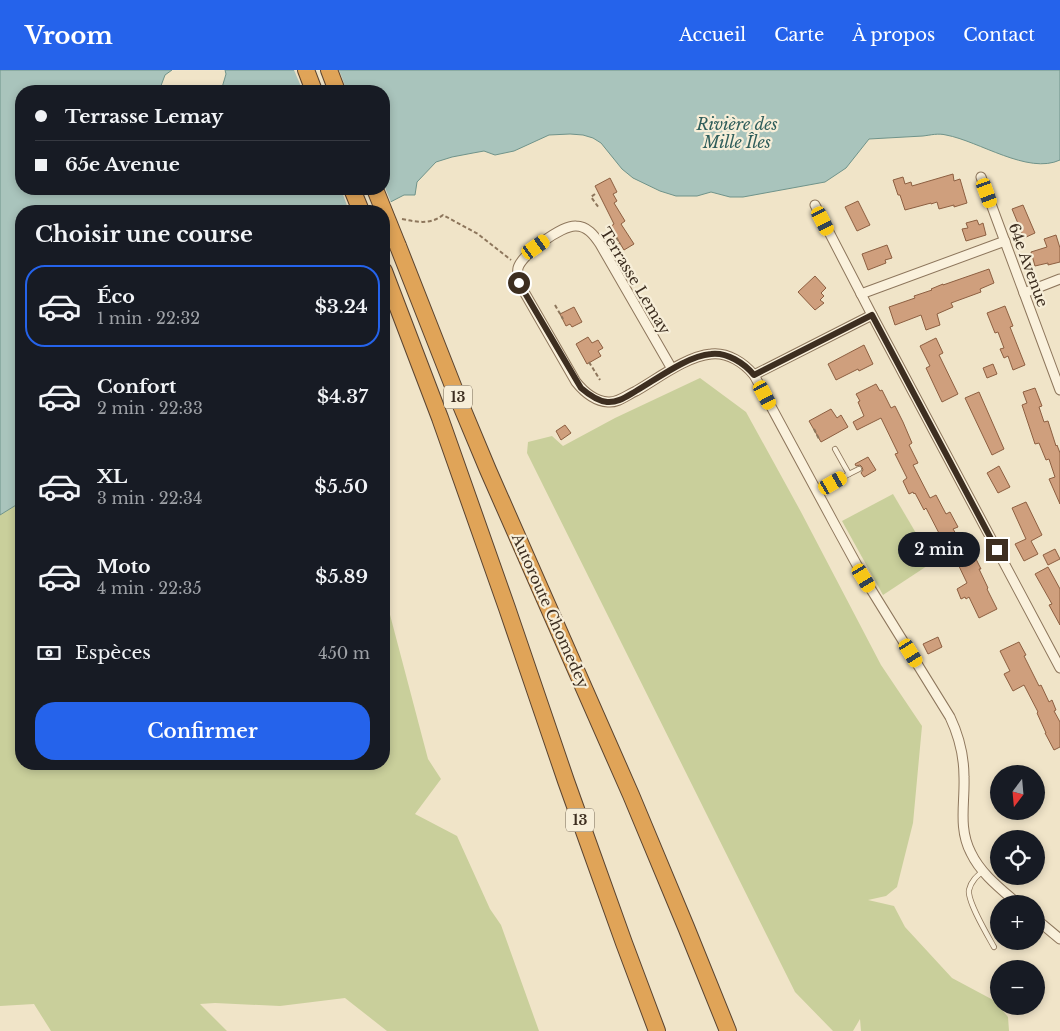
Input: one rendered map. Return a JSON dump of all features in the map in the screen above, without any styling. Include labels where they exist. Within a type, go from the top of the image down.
[{"type":"highway","points":[[306,70],[312,85]]},
{"type":"highway","points":[[329,70],[335,85]]},
{"type":"highway","name":"Autoroute Chomedey","points":[[390,226],[488,470],[641,819],[728,1031]]},
{"type":"highway","name":"13","points":[[390,287],[443,427],[566,781],[657,1031]]},
{"type":"street","name":"64e Avenue","points":[[981,177],[1060,390]]},
{"type":"street","points":[[815,205],[1060,668]]},
{"type":"street","name":"Terrasse Lemay","points":[[672,370],[600,244],[588,230],[578,226],[568,227],[525,256],[518,268],[517,276],[519,283],[576,382],[586,393],[607,402],[621,399],[696,358],[718,353],[734,359],[748,368],[754,375],[864,578],[941,701],[956,729],[964,763],[963,823],[966,842],[983,871],[1008,895]]},
{"type":"street","points":[[861,294],[1005,241]]},
{"type":"street","points":[[1024,293],[1060,279]]},
{"type":"street","points":[[754,375],[872,315]]},
{"type":"street","points":[[1045,926],[1060,939]]},
{"type":"lane","points":[[835,448],[849,474]]},
{"type":"lane","points":[[817,492],[858,469]]},
{"type":"lane","points":[[983,871],[972,883],[969,893],[990,939]]},
{"type":"path","points":[[595,194],[591,197],[599,208]]},
{"type":"path","points":[[400,219],[422,223],[434,220],[443,214],[478,234],[512,260]]},
{"type":"path","points":[[616,237],[620,244]]},
{"type":"path","points":[[555,305],[563,319]]},
{"type":"path","points":[[589,362],[600,380]]},
{"type":"path","points":[[814,429],[819,439]]},
{"type":"green space","points":[[700,378],[746,412],[881,665],[922,726],[913,823],[897,887],[886,896],[868,900],[894,906],[905,927],[952,978],[990,998],[990,1015],[1006,1015],[1009,1031],[861,1031],[860,1019],[853,1031],[833,1031],[795,992],[527,453],[528,442],[552,436],[563,446],[615,418]]},
{"type":"green space","points":[[893,494],[933,562],[883,595],[842,521]]},
{"type":"green space","points":[[15,506],[15,770],[390,770],[390,615],[428,759],[441,779],[415,814],[457,836],[490,909],[501,925],[539,1031],[387,1031],[345,998],[280,1006],[200,1004],[227,1031],[51,1031],[34,1004],[0,1006],[0,515]]},
{"type":"water","name":"Rivière des Mille Îles","points":[[0,70],[172,70],[165,75],[161,85],[15,85],[15,195],[390,195],[390,85],[223,85],[226,74],[225,70],[1060,70],[1060,160],[1047,163],[1019,160],[943,134],[869,139],[846,168],[825,182],[743,197],[730,197],[711,192],[697,196],[676,196],[660,191],[633,178],[622,169],[601,143],[593,138],[570,134],[549,135],[514,151],[495,155],[484,151],[436,162],[417,182],[415,195],[404,195],[385,205],[15,205],[15,506],[0,515]]},
{"type":"pier","points":[[294,70],[339,70],[345,85],[300,85]]},
{"type":"pier","points":[[343,195],[388,195],[392,205],[390,206],[347,205]]},
{"type":"building","points":[[953,174],[954,181],[960,179],[967,203],[939,209],[937,202],[905,210],[893,180],[903,177],[905,184],[911,182],[912,186]]},
{"type":"building","points":[[610,178],[617,192],[613,194],[617,201],[614,203],[625,221],[621,224],[634,244],[624,250],[610,227],[614,224],[595,186]]},
{"type":"building","points":[[858,201],[870,225],[857,231],[845,207]]},
{"type":"building","points":[[1023,205],[1035,233],[1024,238],[1012,209]]},
{"type":"building","points":[[977,220],[979,225],[983,223],[986,235],[966,241],[962,229],[968,228],[966,223]]},
{"type":"building","points":[[1056,235],[1060,248],[1060,262],[1035,266],[1031,252],[1047,247],[1044,239]]},
{"type":"building","points":[[887,245],[892,258],[885,260],[886,263],[868,270],[862,254]]},
{"type":"building","points":[[989,269],[994,283],[980,289],[981,292],[951,303],[953,307],[937,314],[940,325],[926,330],[921,315],[895,325],[889,307],[915,298],[914,296],[943,284]]},
{"type":"building","points":[[815,276],[826,288],[821,293],[824,296],[820,300],[824,303],[815,310],[798,292]]},
{"type":"building","points":[[1005,306],[1013,326],[1010,327],[1025,365],[1013,370],[1008,356],[1004,358],[1000,349],[1004,348],[998,332],[995,333],[987,313]]},
{"type":"building","points":[[574,307],[582,322],[572,327],[570,324],[566,326],[560,314]]},
{"type":"building","points":[[588,337],[592,343],[598,340],[603,348],[598,351],[601,356],[587,364],[576,344]]},
{"type":"building","points":[[936,338],[943,353],[939,355],[958,394],[942,402],[926,368],[930,366],[920,346]]},
{"type":"building","points":[[864,345],[873,364],[836,380],[828,364]]},
{"type":"building","points":[[993,364],[997,374],[987,378],[983,368]]},
{"type":"building","points":[[876,384],[880,391],[882,390],[891,408],[895,406],[903,422],[912,443],[909,445],[918,463],[913,465],[930,498],[936,495],[946,514],[950,512],[958,527],[953,529],[969,555],[973,553],[981,569],[979,569],[997,609],[979,618],[969,597],[961,599],[957,589],[967,583],[957,562],[926,508],[924,510],[915,493],[909,494],[903,481],[907,478],[895,454],[898,453],[881,418],[857,430],[853,422],[864,416],[856,394]]},
{"type":"building","points":[[1035,388],[1042,406],[1039,407],[1044,422],[1048,421],[1060,453],[1060,504],[1049,479],[1055,477],[1049,459],[1046,460],[1039,443],[1035,444],[1022,405],[1027,403],[1023,392]]},
{"type":"building","points":[[979,392],[1004,449],[992,455],[965,398]]},
{"type":"building","points":[[831,409],[837,418],[841,415],[848,427],[821,442],[809,421]]},
{"type":"building","points":[[565,425],[571,433],[561,440],[556,431]]},
{"type":"building","points":[[868,457],[876,470],[864,477],[861,473],[862,467],[855,464]]},
{"type":"building","points":[[999,466],[1010,487],[998,493],[987,473]]},
{"type":"building","points":[[1026,502],[1042,535],[1031,541],[1038,554],[1024,561],[1015,544],[1026,539],[1012,508]]},
{"type":"building","points":[[1055,549],[1060,559],[1048,565],[1043,555]]},
{"type":"building","points":[[1048,567],[1060,589],[1060,625],[1049,605],[1052,604],[1035,574]]},
{"type":"building","points":[[938,637],[942,647],[928,654],[923,644]]},
{"type":"building","points":[[1019,642],[1039,686],[1041,685],[1049,702],[1052,700],[1056,710],[1054,711],[1060,722],[1060,747],[1054,750],[1024,685],[1013,691],[1004,674],[1010,671],[1000,651]]},
{"type":"route","points":[[519,283],[581,388],[593,397],[607,402],[621,399],[686,362],[704,355],[718,353],[727,355],[743,364],[754,375],[872,315],[997,550]]}]
